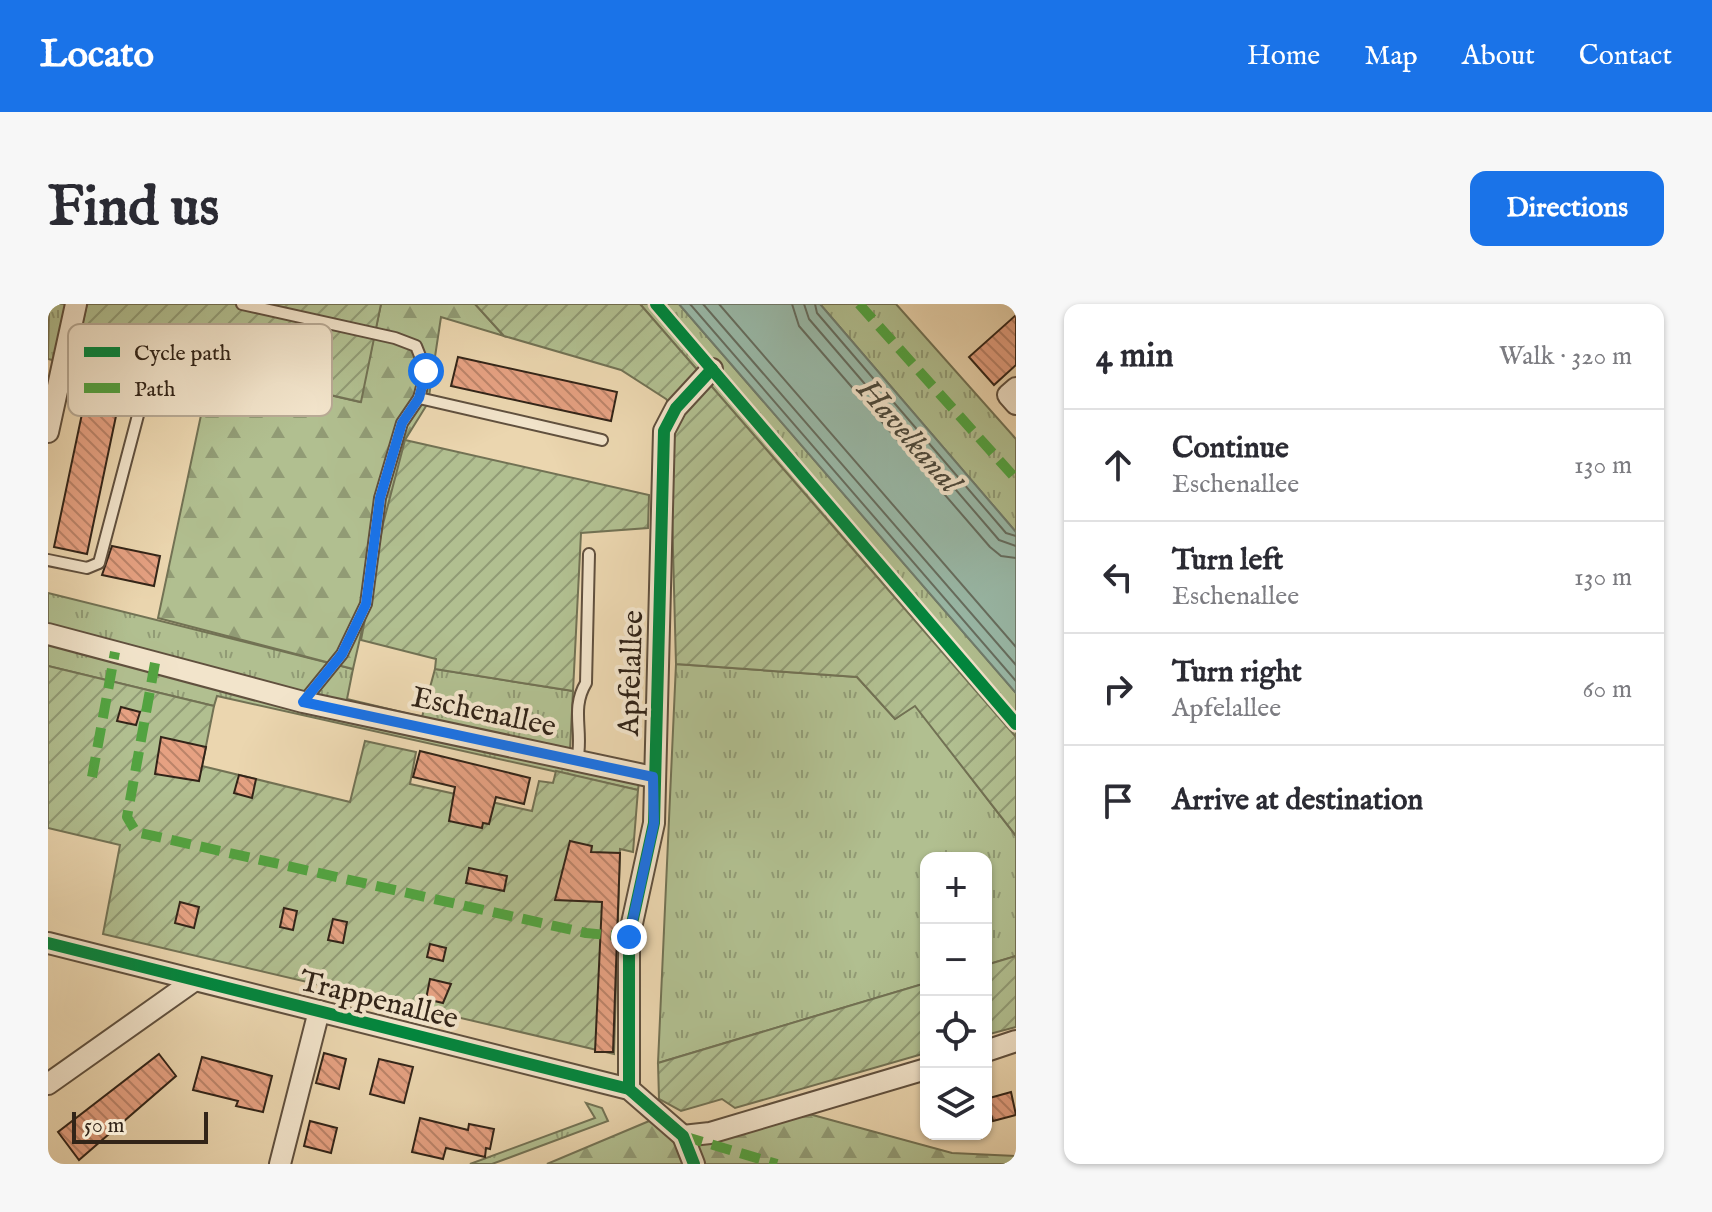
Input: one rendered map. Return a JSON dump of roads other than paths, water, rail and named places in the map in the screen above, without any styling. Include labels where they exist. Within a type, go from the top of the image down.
[{"type":"street","points":[[72,324],[76,304]]},
{"type":"street","points":[[48,432],[68,340]]},
{"type":"street","name":"Apfelallee","points":[[629,1089],[629,937],[654,823],[664,431],[676,408],[712,369]]},
{"type":"street","points":[[1016,388],[1008,395],[1016,404]]},
{"type":"street","name":"Eschenallee","points":[[48,634],[303,702],[653,777]]},
{"type":"street","name":"Trappenallee","points":[[48,943],[629,1089],[683,1136]]},
{"type":"street","points":[[48,1084],[195,980]]},
{"type":"street","points":[[280,1164],[319,1011]]},
{"type":"street","points":[[992,1049],[1016,1041]]},
{"type":"street","points":[[694,1164],[683,1136],[750,1122],[920,1071]]},
{"type":"lane","points":[[242,304],[395,338],[416,346],[426,371],[419,398],[402,423],[380,498],[366,604],[342,654],[303,702]]},
{"type":"lane","points":[[61,372],[68,374]]},
{"type":"lane","points":[[419,398],[602,440]]},
{"type":"lane","points":[[48,560],[87,568],[99,563],[138,416]]},
{"type":"lane","points":[[577,761],[582,743],[576,720],[577,698],[586,683],[589,554]]},
{"type":"water","name":"Havelkanal","points":[[679,304],[820,304],[1016,532],[1016,693]]}]
